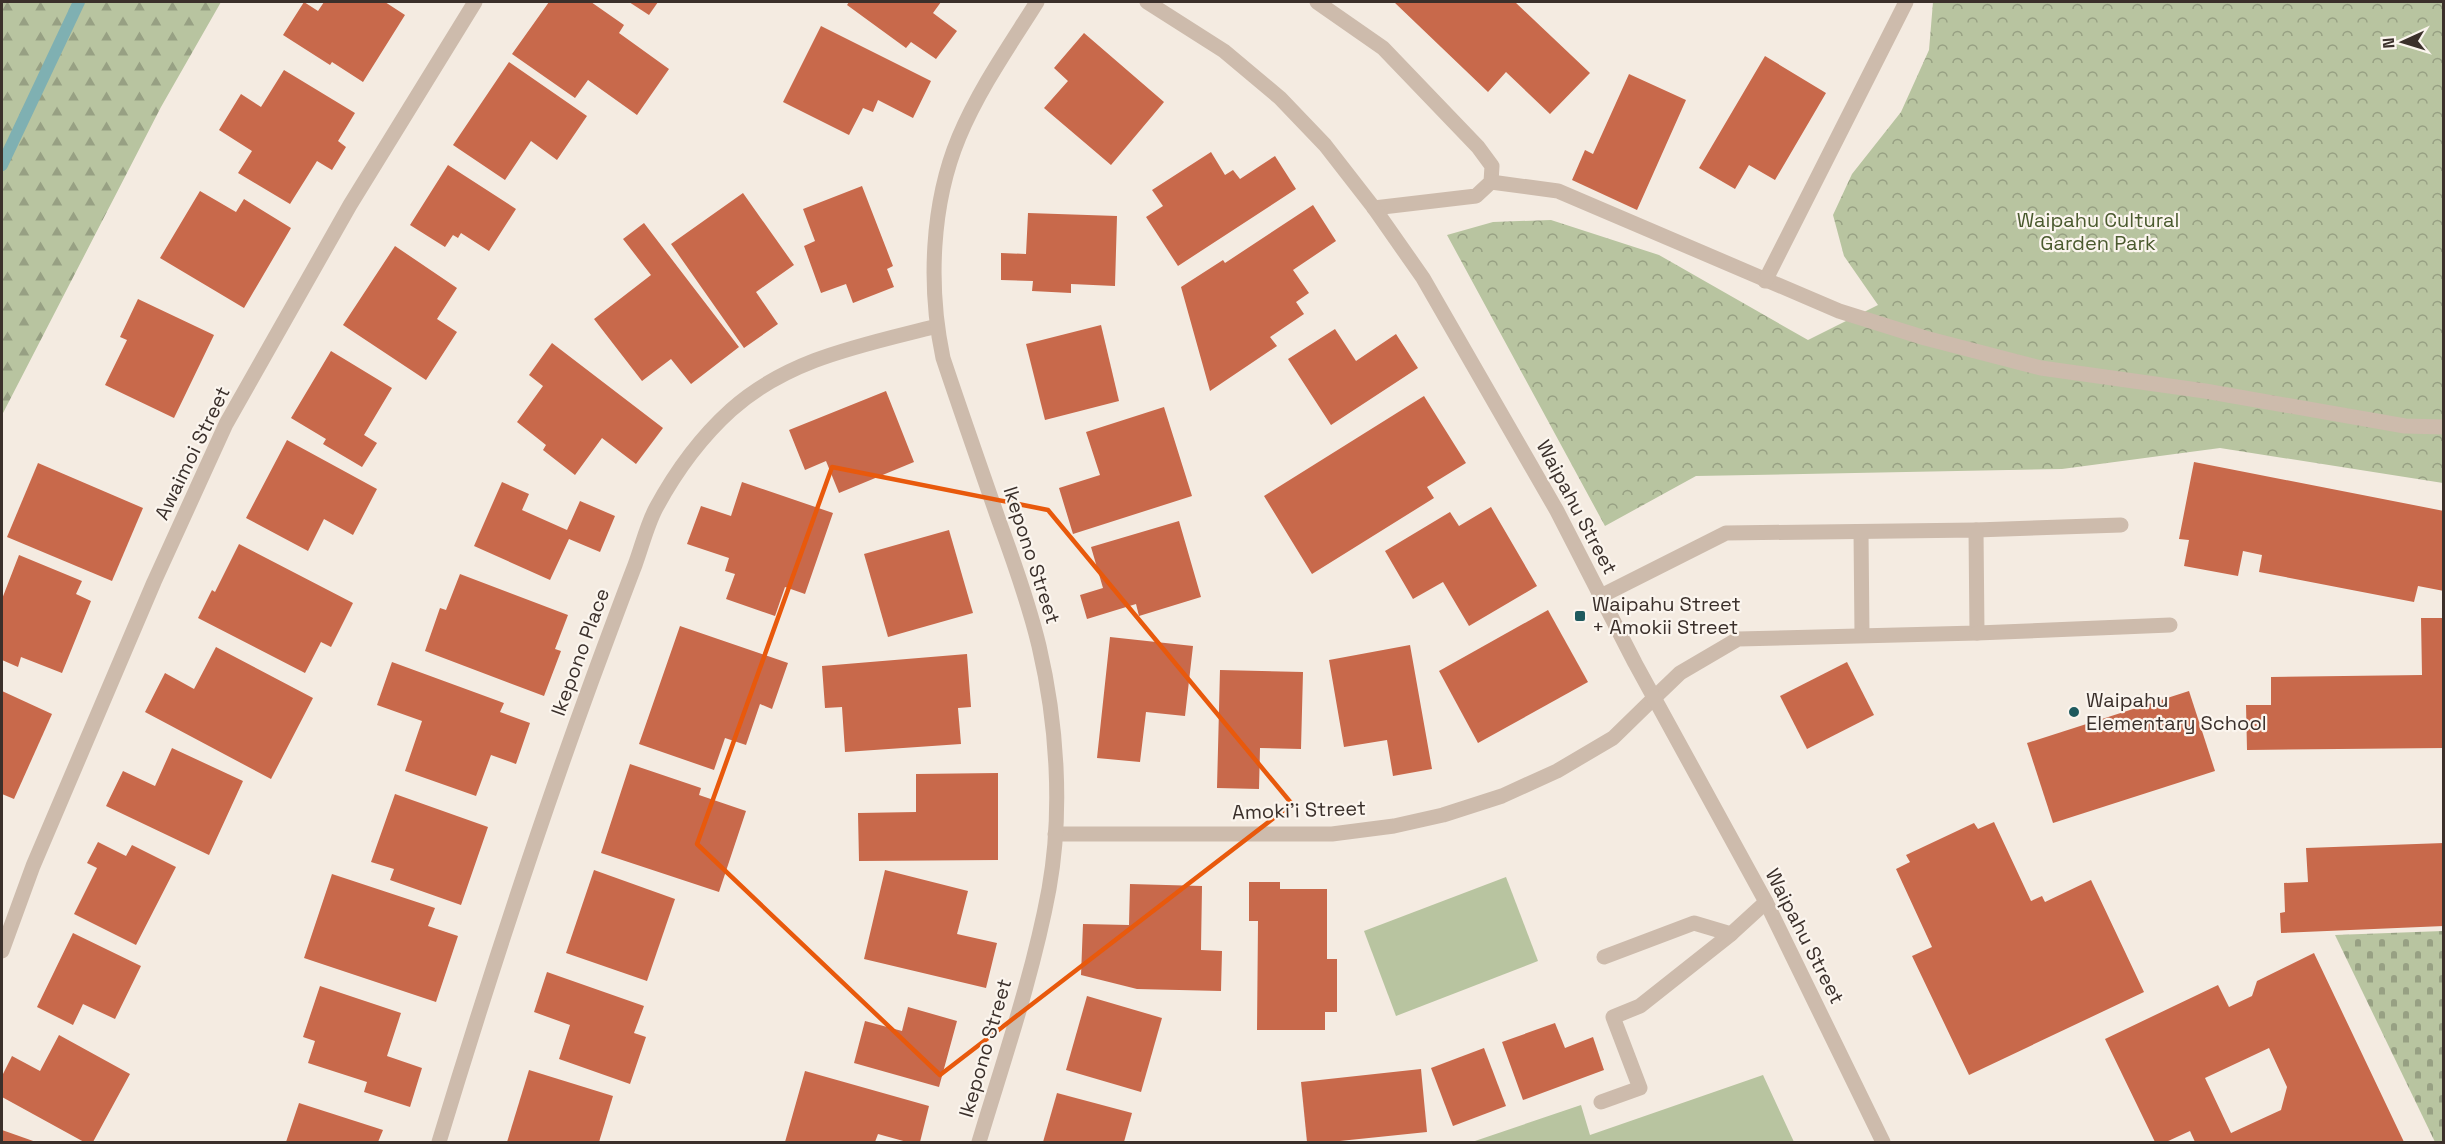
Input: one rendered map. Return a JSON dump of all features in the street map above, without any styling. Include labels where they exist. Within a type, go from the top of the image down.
[{"type":"street","name":"Awaimoi Street","points":[[2,951],[33,866],[140,615],[226,424],[350,205],[475,2]]},
{"type":"street","name":"Ikepono Street","points":[[980,1143],[1039,933],[1049,888],[1055,834],[1056,764],[1050,707],[1039,646],[1014,563],[943,358],[937,326],[934,273],[938,222],[946,177],[959,137],[979,98],[1037,2]]},
{"type":"street","name":"Waipahu Street","points":[[1147,2],[1224,51],[1280,98],[1324,145],[1374,208],[1423,278],[1522,448],[1654,698],[1766,902],[1883,1143]]},
{"type":"street","points":[[1317,2],[1383,48],[1478,147],[1492,166],[1491,182],[1476,196],[1374,208]]},
{"type":"street","points":[[1765,281],[1906,2]]},
{"type":"street","points":[[1491,182],[1558,191],[1839,311],[1925,338],[2041,368],[2205,391],[2405,426],[2444,427]]},
{"type":"street","name":"Ikepono Place","points":[[440,1143],[488,983],[560,766],[655,510],[680,468],[705,435],[733,408],[773,380],[805,363],[830,354],[937,326]]},
{"type":"street","points":[[1601,596],[1726,533],[1976,530],[2121,525]]},
{"type":"street","points":[[1976,530],[1977,633]]},
{"type":"street","points":[[1861,532],[1862,635]]},
{"type":"street","name":"Amoki'i Street","points":[[1055,834],[1332,834],[1394,826],[1443,815],[1502,796],[1557,771],[1613,738],[1680,673],[1738,639],[2170,625]]},
{"type":"street","points":[[1601,1102],[1640,1088],[1613,1017],[1640,1006],[1731,934],[1766,902]]},
{"type":"street","points":[[1604,957],[1694,923],[1731,934]]},
{"type":"highlighted area","points":[[832,467],[1048,510],[1292,804],[940,1075],[697,844]]},
{"type":"green space","points":[[2,2],[221,2],[161,107],[2,415]]},
{"type":"green space","name":"Waipahu Cultural Garden Park","points":[[1933,2],[2443,2],[2443,483],[2220,448],[2062,469],[1696,476],[1605,526],[1447,235],[1493,222],[1551,220],[1659,255],[1808,340],[1878,305],[1844,256],[1833,215],[1852,174],[1901,112],[1929,50]]},
{"type":"green space","points":[[1506,877],[1538,961],[1396,1016],[1364,931]]},
{"type":"green space","points":[[2443,931],[2444,1142],[2435,1142],[2335,935]]},
{"type":"green space","points":[[1763,1075],[1794,1142],[1472,1142],[1581,1105],[1590,1135]]},
{"type":"building","points":[[304,2],[318,11],[324,2],[385,2],[405,15],[363,82],[332,62],[330,65],[283,35]]},
{"type":"building","points":[[549,2],[591,2],[624,25],[619,33],[669,69],[637,115],[588,80],[575,98],[512,54]]},
{"type":"building","points":[[629,2],[658,2],[649,15]]},
{"type":"building","points":[[849,2],[941,2],[933,13],[957,31],[936,59],[911,42],[906,48],[847,5]]},
{"type":"building","points":[[1394,2],[1515,2],[1590,73],[1550,114],[1506,72],[1488,92]]},
{"type":"building","points":[[821,26],[931,81],[913,118],[878,100],[873,112],[863,108],[849,135],[783,102]]},
{"type":"building","points":[[1084,33],[1164,102],[1111,165],[1044,108],[1068,81],[1054,68]]},
{"type":"building","points":[[1765,56],[1826,93],[1775,180],[1749,165],[1735,189],[1699,168]]},
{"type":"building","points":[[509,62],[587,116],[557,160],[531,141],[505,180],[453,145]]},
{"type":"building","points":[[284,70],[355,113],[338,141],[346,147],[332,170],[317,161],[290,204],[238,173],[252,151],[219,130],[241,94],[261,107]]},
{"type":"building","points":[[1629,74],[1686,100],[1637,210],[1572,180],[1585,150],[1593,154]]},
{"type":"building","points":[[1211,152],[1225,175],[1233,170],[1240,179],[1275,156],[1296,189],[1178,266],[1146,217],[1163,206],[1152,190]]},
{"type":"building","points":[[448,165],[516,209],[489,251],[461,233],[458,238],[453,235],[445,247],[410,225]]},
{"type":"building","points":[[862,186],[893,266],[887,269],[894,287],[853,303],[846,284],[821,293],[804,246],[815,241],[803,209]]},
{"type":"building","points":[[200,191],[236,212],[244,199],[291,228],[244,308],[160,258]]},
{"type":"building","points":[[743,193],[794,265],[756,292],[778,324],[744,348],[671,244]]},
{"type":"building","points":[[1313,205],[1336,241],[1293,270],[1309,293],[1296,302],[1304,314],[1270,337],[1277,346],[1210,391],[1181,287],[1223,260],[1225,263]]},
{"type":"building","points":[[1028,213],[1117,216],[1115,286],[1071,284],[1071,293],[1032,291],[1033,281],[1001,280],[1001,253],[1026,254]]},
{"type":"building","points":[[644,223],[739,347],[691,384],[671,359],[642,381],[594,319],[651,275],[623,239]]},
{"type":"building","points":[[395,246],[457,288],[437,319],[457,332],[426,380],[343,325]]},
{"type":"building","points":[[138,299],[214,335],[174,418],[105,385],[127,340],[120,337]]},
{"type":"building","points":[[1101,325],[1119,401],[1045,420],[1026,344]]},
{"type":"building","points":[[1335,329],[1356,361],[1396,334],[1418,368],[1331,425],[1288,359]]},
{"type":"building","points":[[552,343],[663,428],[636,464],[602,438],[575,475],[543,450],[546,445],[517,422],[543,386],[529,375]]},
{"type":"building","points":[[331,351],[392,388],[364,435],[377,443],[362,467],[323,444],[326,439],[291,418]]},
{"type":"building","points":[[886,391],[914,462],[839,493],[826,461],[805,470],[789,430]]},
{"type":"building","points":[[1424,396],[1466,463],[1427,487],[1434,498],[1312,574],[1264,496]]},
{"type":"building","points":[[1164,407],[1192,496],[1073,534],[1059,488],[1100,475],[1086,432]]},
{"type":"building","points":[[287,440],[377,489],[353,535],[324,519],[308,551],[246,518]]},
{"type":"building","points":[[2194,462],[2444,511],[2444,591],[2418,586],[2414,602],[2259,572],[2262,555],[2243,551],[2238,576],[2184,566],[2189,540],[2179,539]]},
{"type":"building","points":[[38,463],[143,508],[112,581],[7,537]]},
{"type":"building","points":[[502,482],[529,494],[522,510],[567,530],[580,501],[615,516],[600,552],[569,539],[550,580],[474,546]]},
{"type":"building","points":[[742,482],[833,513],[805,594],[785,587],[775,616],[726,599],[735,574],[725,571],[729,558],[687,544],[701,506],[731,516]]},
{"type":"building","points":[[1491,507],[1537,586],[1469,626],[1443,582],[1413,599],[1385,551],[1450,512],[1459,526]]},
{"type":"building","points":[[1179,521],[1201,597],[1139,616],[1136,604],[1087,619],[1080,595],[1103,588],[1091,547]]},
{"type":"building","points":[[949,530],[973,613],[888,637],[864,554]]},
{"type":"building","points":[[239,544],[353,603],[331,647],[321,642],[305,673],[198,618],[212,590],[215,592]]},
{"type":"building","points":[[19,555],[82,581],[76,594],[91,601],[62,673],[21,657],[18,667],[2,660],[2,599]]},
{"type":"building","points":[[460,574],[568,615],[555,649],[561,651],[544,696],[425,651],[440,608],[446,610]]},
{"type":"building","points":[[1548,610],[1588,682],[1478,743],[1439,671]]},
{"type":"building","points":[[2421,618],[2444,618],[2444,748],[2247,750],[2246,705],[2271,705],[2271,677],[2422,675]]},
{"type":"building","points":[[680,626],[788,663],[772,709],[760,704],[746,745],[725,738],[714,770],[639,744]]},
{"type":"building","points":[[1110,637],[1193,646],[1185,716],[1146,712],[1140,762],[1097,758]]},
{"type":"building","points":[[1410,645],[1432,769],[1393,776],[1387,740],[1344,747],[1329,660]]},
{"type":"building","points":[[216,647],[313,698],[271,779],[145,712],[165,673],[194,689]]},
{"type":"building","points":[[967,654],[971,707],[958,708],[961,744],[845,752],[842,707],[825,708],[822,666]]},
{"type":"building","points":[[392,662],[504,703],[500,712],[530,723],[516,764],[491,755],[476,796],[405,771],[422,721],[377,705]]},
{"type":"building","points":[[1847,662],[1874,715],[1807,749],[1780,696]]},
{"type":"building","points":[[1220,670],[1303,672],[1301,749],[1260,748],[1259,789],[1217,788]]},
{"type":"building","points":[[2,691],[52,714],[14,799],[2,794]]},
{"type":"building","points":[[2189,691],[2215,771],[2053,823],[2027,743]]},
{"type":"building","points":[[172,748],[243,781],[209,855],[106,806],[123,771],[155,786]]},
{"type":"building","points":[[630,764],[701,788],[699,795],[746,811],[719,892],[601,853]]},
{"type":"building","points":[[998,773],[998,860],[859,861],[858,813],[916,812],[916,774]]},
{"type":"building","points":[[395,794],[488,827],[461,905],[390,880],[394,869],[371,862]]},
{"type":"building","points":[[1994,822],[2031,901],[2042,896],[2045,902],[2091,880],[2144,992],[1969,1075],[1912,956],[1932,947],[1896,869],[1910,862],[1906,855],[1974,823],[1978,829]]},
{"type":"building","points":[[98,842],[126,856],[132,845],[176,867],[136,945],[74,914],[97,868],[87,863]]},
{"type":"building","points":[[2444,843],[2444,926],[2281,933],[2280,913],[2285,912],[2284,883],[2308,882],[2306,848]]},
{"type":"building","points":[[594,870],[675,899],[647,981],[566,953]]},
{"type":"building","points":[[885,870],[968,891],[957,934],[997,943],[986,988],[864,959]]},
{"type":"building","points":[[332,874],[435,908],[428,926],[458,936],[436,1002],[304,958]]},
{"type":"building","points":[[1249,882],[1280,882],[1280,889],[1327,889],[1327,959],[1337,959],[1337,1012],[1325,1012],[1325,1030],[1257,1030],[1258,921],[1249,921]]},
{"type":"building","points":[[1130,884],[1202,886],[1201,950],[1222,951],[1221,991],[1137,989],[1081,975],[1083,924],[1129,925]]},
{"type":"building","points":[[73,933],[141,966],[115,1019],[83,1004],[73,1025],[37,1007]]},
{"type":"building","points":[[2314,953],[2404,1142],[2195,1142],[2190,1131],[2166,1142],[2155,1142],[2105,1039],[2218,985],[2229,1007],[2252,996],[2257,981]],"holes":[[[2269,1048],[2287,1087],[2281,1110],[2231,1133],[2205,1078]]]},
{"type":"building","points":[[547,972],[644,1006],[634,1033],[646,1037],[630,1084],[559,1059],[570,1025],[534,1012]]},
{"type":"building","points":[[320,986],[401,1013],[387,1056],[422,1068],[410,1107],[364,1092],[367,1082],[308,1063],[315,1041],[303,1037]]},
{"type":"building","points":[[1087,996],[1162,1018],[1141,1092],[1066,1070]]},
{"type":"building","points":[[908,1007],[957,1021],[939,1087],[854,1063],[865,1021],[902,1031]]},
{"type":"building","points":[[1555,1023],[1565,1048],[1593,1037],[1604,1070],[1523,1100],[1502,1042]]},
{"type":"building","points":[[59,1035],[130,1074],[93,1142],[84,1142],[2,1097],[2,1076],[12,1056],[40,1071]]},
{"type":"building","points":[[1484,1048],[1506,1106],[1453,1126],[1431,1068]]},
{"type":"building","points":[[1421,1069],[1427,1132],[1330,1142],[1307,1142],[1301,1082]]},
{"type":"building","points":[[529,1070],[613,1096],[599,1142],[507,1142]]},
{"type":"building","points":[[805,1071],[929,1106],[920,1142],[907,1142],[878,1134],[875,1142],[785,1142]]},
{"type":"building","points":[[1057,1093],[1132,1113],[1124,1142],[1043,1142]]},
{"type":"building","points":[[299,1103],[383,1130],[378,1142],[286,1142]]},
{"type":"building","points":[[2,1130],[36,1142],[2,1142]]},
{"type":"waterway","points":[[2,165],[79,2]]},
{"type":"place","name":"Waipahu Street + Amokii Street","points":[[1580,616]]},
{"type":"place","name":"Waipahu Elementary School","points":[[2074,712]]}]
